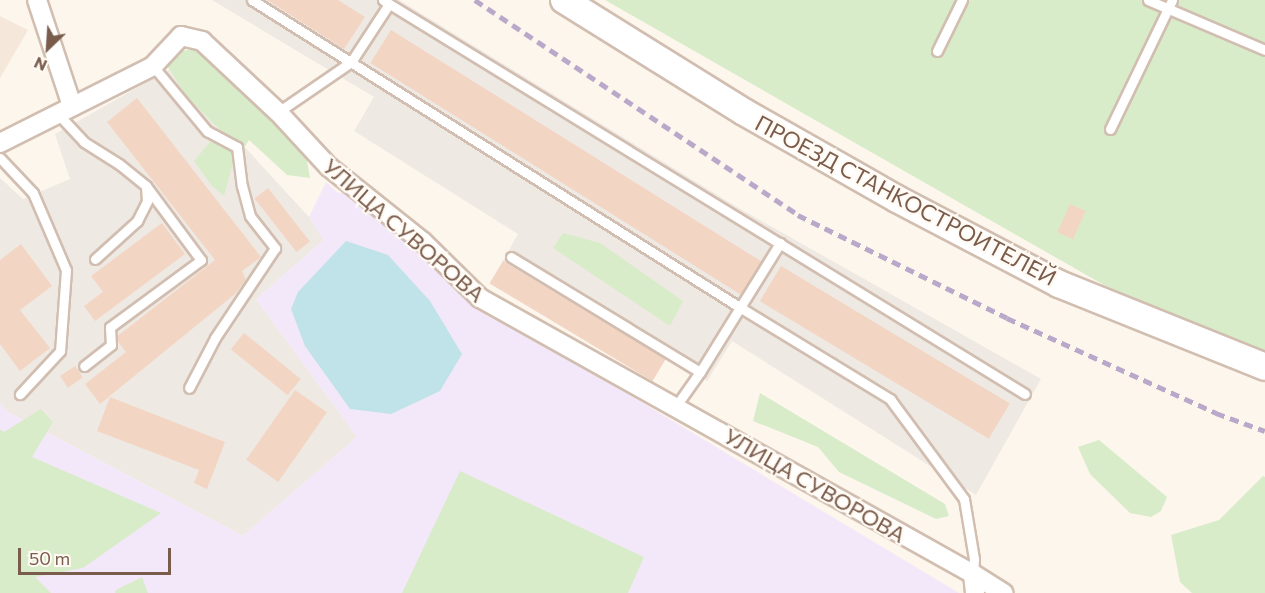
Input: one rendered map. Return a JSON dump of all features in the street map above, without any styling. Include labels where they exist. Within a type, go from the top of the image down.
[{"type":"main road","name":"ПРОЕЗД СТАНКОСТРОИТЕЛЕЙ","points":[[564,0],[744,112],[897,199],[1059,284],[1265,367]]},
{"type":"street","points":[[37,0],[65,110]]},
{"type":"street","name":"УЛИЦА СУВОРОВА","points":[[0,143],[153,66],[181,36],[202,41],[278,112],[329,167],[423,242],[480,298],[676,406],[1004,593]]},
{"type":"street","points":[[973,574],[975,593]]},
{"type":"lane","points":[[252,0],[741,308],[890,399],[964,499],[974,559],[973,574]]},
{"type":"lane","points":[[937,51],[962,0]]},
{"type":"lane","points":[[1148,0],[1170,5],[1265,50]]},
{"type":"lane","points":[[278,112],[351,62],[386,2],[1025,394]]},
{"type":"lane","points":[[1110,129],[1170,5]]},
{"type":"lane","points":[[153,66],[207,131],[237,147],[242,186],[250,216],[275,248],[215,338],[189,388]]},
{"type":"lane","points":[[65,110],[84,142],[119,164],[146,186],[201,260],[110,327],[111,345],[84,366]]},
{"type":"lane","points":[[0,158],[33,193],[66,270],[60,351],[20,394]]},
{"type":"lane","points":[[95,259],[137,221],[147,201],[146,186]]},
{"type":"lane","points":[[676,406],[741,308],[780,243]]},
{"type":"lane","points":[[511,257],[700,372]]},
{"type":"shaded area","points":[[212,0],[399,0],[737,207],[1041,379],[976,495],[732,341],[707,381],[666,358],[653,380],[490,284],[518,234],[354,131],[374,97]]},
{"type":"shaded area","points":[[0,16],[28,30],[0,78]]},
{"type":"shaded area","points":[[172,68],[309,217],[324,240],[256,299],[357,437],[243,536],[8,412],[0,403],[0,178],[23,199],[70,179],[55,134]]},
{"type":"shaded area","points":[[326,182],[338,193],[350,192],[478,304],[959,593],[0,593],[0,403],[8,412],[243,536],[357,437],[256,299],[324,240],[309,217]]},
{"type":"green space","points":[[605,0],[1265,0],[1265,354],[1104,285]]},
{"type":"green space","points":[[198,47],[217,71],[270,111],[305,150],[310,178],[287,175],[249,140],[232,167],[224,196],[212,186],[194,161],[220,130],[187,97],[166,64],[172,54]]},
{"type":"green space","points":[[563,233],[600,243],[683,301],[670,326],[553,248]]},
{"type":"green space","points":[[760,393],[945,504],[949,516],[936,519],[839,472],[818,447],[753,421]]},
{"type":"green space","points":[[41,409],[53,422],[32,457],[161,513],[83,568],[35,577],[51,593],[0,593],[0,429],[4,432]]},
{"type":"green space","points":[[1099,440],[1167,497],[1161,511],[1151,517],[1130,513],[1090,474],[1078,447]]},
{"type":"green space","points":[[460,471],[644,557],[628,593],[402,593]]},
{"type":"green space","points":[[1263,476],[1265,477],[1265,593],[1192,593],[1180,582],[1171,535],[1219,520]]},
{"type":"green space","points":[[142,577],[148,593],[115,593],[116,590]]},
{"type":"water","points":[[346,241],[388,255],[430,301],[462,354],[440,391],[391,414],[350,409],[305,346],[291,309],[298,292]]},
{"type":"building","points":[[267,0],[338,0],[365,17],[344,49]]},
{"type":"building","points":[[391,30],[762,262],[741,295],[370,63]]},
{"type":"building","points":[[137,98],[261,257],[242,271],[246,280],[235,294],[100,404],[85,384],[126,352],[115,338],[215,260],[107,122]]},
{"type":"building","points":[[268,188],[310,242],[296,252],[255,198]]},
{"type":"building","points":[[1070,204],[1086,211],[1073,239],[1057,232]]},
{"type":"building","points":[[162,223],[185,254],[95,321],[84,306],[103,292],[91,276]]},
{"type":"building","points":[[21,244],[52,286],[20,310],[50,348],[20,371],[0,344],[0,260]]},
{"type":"building","points":[[503,261],[666,359],[652,381],[490,283]]},
{"type":"building","points":[[781,266],[1010,404],[989,439],[760,301]]},
{"type":"building","points":[[244,333],[301,379],[288,395],[231,349]]},
{"type":"building","points":[[75,366],[83,378],[68,388],[60,376]]},
{"type":"building","points":[[295,390],[327,412],[278,482],[246,460]]},
{"type":"building","points":[[110,397],[225,442],[207,489],[194,483],[199,470],[97,431]]},
{"type":"railway","points":[[475,0],[798,215],[1007,318],[1216,413],[1265,431]]}]
